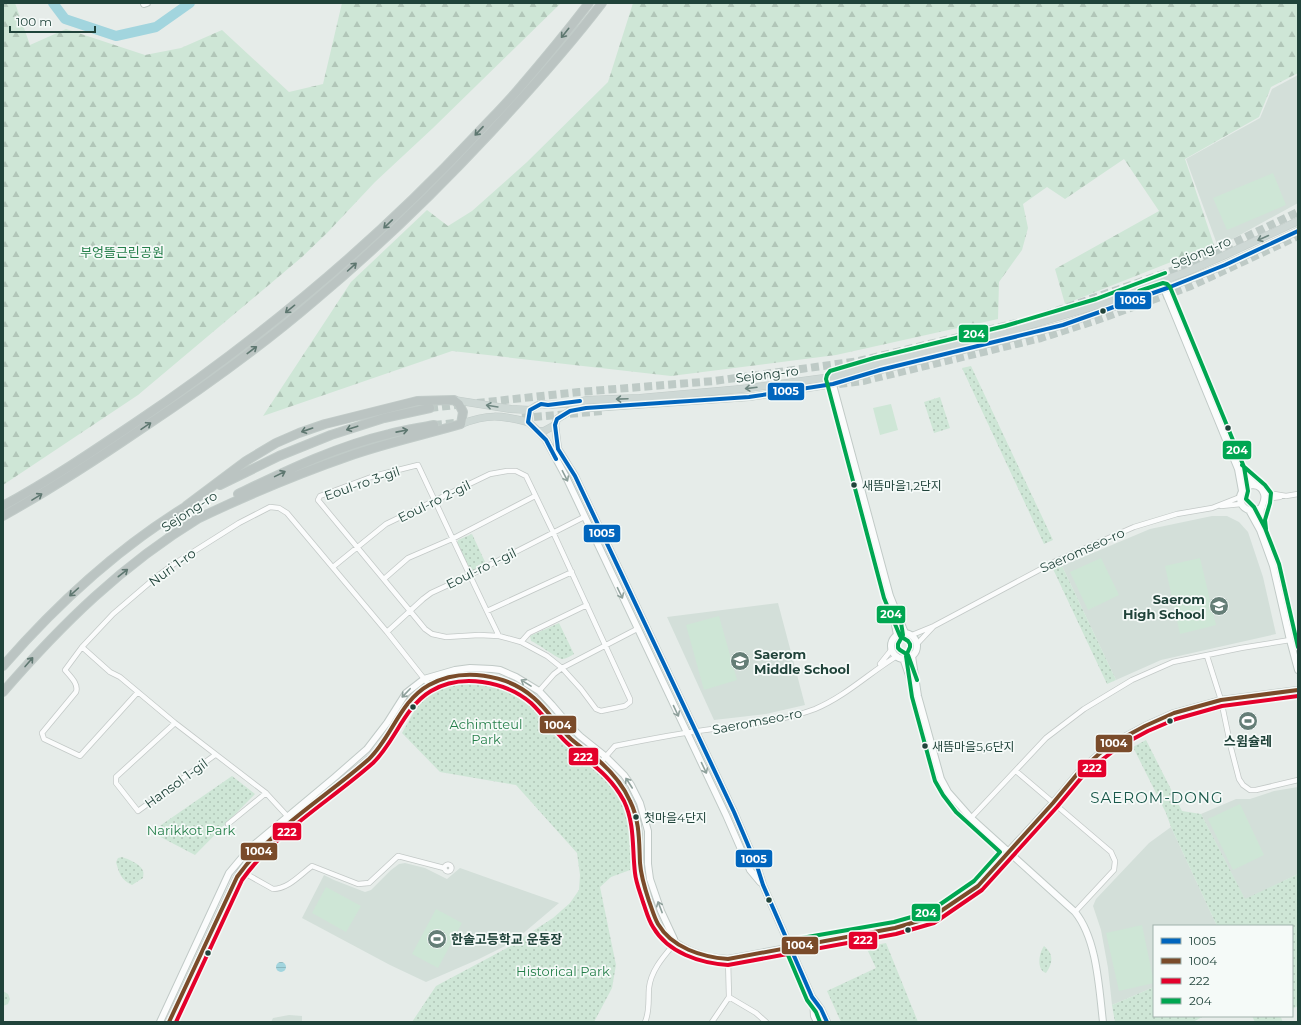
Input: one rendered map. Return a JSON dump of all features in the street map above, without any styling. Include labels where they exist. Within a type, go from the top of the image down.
[{"type":"highway","points":[[3,506],[28,493],[94,451],[183,391],[307,295],[383,229],[450,163],[517,91],[589,3]]},
{"type":"highway","points":[[3,516],[99,458],[188,398],[314,301],[390,233],[458,167],[525,95],[602,3]]},
{"type":"highway","points":[[186,506],[246,461],[276,443],[298,433],[324,424],[417,401],[454,400],[459,404],[463,412],[461,424],[349,456],[268,488],[195,520]]},
{"type":"highway","name":"Sejong-ro","points":[[3,666],[60,605],[96,572],[138,539],[186,506],[226,482],[279,456],[323,438],[384,418],[430,408]]},
{"type":"highway","name":"Sejong-ro","points":[[3,692],[36,654],[72,617],[107,585],[148,553],[195,520],[234,497],[286,471],[336,451],[388,434],[434,425]]},
{"type":"main road","name":"Sejong-ro","points":[[454,400],[511,409],[530,410],[541,404],[548,405],[575,403],[586,400],[640,398],[832,380],[875,364],[1008,332],[1098,305],[1225,255],[1298,221]]},
{"type":"main road","name":"Sejong-ro","points":[[538,431],[544,431],[570,412],[586,408],[749,397],[880,370],[1063,325],[1164,289],[1224,265],[1298,231]]},
{"type":"main road","points":[[548,405],[553,409],[556,422]]},
{"type":"main road","points":[[528,422],[530,410]]},
{"type":"main road","points":[[461,424],[485,417],[497,416],[528,422],[538,431]]},
{"type":"street","points":[[1161,281],[1238,469],[1241,497],[1260,530],[1273,566],[1298,670]]},
{"type":"street","points":[[832,380],[890,596],[897,635]]},
{"type":"street","points":[[556,422],[558,449],[575,476],[734,812],[758,866],[763,886],[791,946],[812,997],[821,1009],[827,1022]]},
{"type":"street","points":[[538,431],[546,440],[567,480],[750,870],[763,886]]},
{"type":"street","name":"Eoul-ro 3-gil","points":[[498,636],[418,465],[374,476],[320,496],[318,500],[321,505],[425,629],[432,634],[438,636],[498,636],[521,642],[546,656],[562,668],[581,689],[596,709],[602,711],[627,705],[630,702],[630,699],[553,532]]},
{"type":"street","points":[[1238,469],[1263,492],[1265,499],[1259,520],[1260,530]]},
{"type":"street","name":"Eoul-ro 2-gil","points":[[333,567],[386,524],[490,474],[507,471],[516,471],[526,476],[534,496],[553,532]]},
{"type":"street","points":[[1241,497],[1248,486],[1255,486]]},
{"type":"street","points":[[1263,492],[1286,496]]},
{"type":"street","points":[[1265,499],[1298,494]]},
{"type":"street","points":[[384,579],[408,558],[452,539],[534,496]]},
{"type":"street","name":"Saeromseo-ro","points":[[934,626],[1056,560],[1134,527],[1177,514],[1212,508],[1241,497]]},
{"type":"street","name":"Nuri 1-ro","points":[[82,648],[113,614],[174,564],[238,523],[270,507],[280,508],[287,513],[333,567],[429,685]]},
{"type":"street","points":[[1249,510],[1256,510],[1262,507]]},
{"type":"street","name":"Eoul-ro 1-gil","points":[[387,632],[422,599],[431,593],[470,575],[584,517]]},
{"type":"street","points":[[487,611],[572,572]]},
{"type":"street","points":[[890,596],[905,633]]},
{"type":"street","points":[[521,642],[529,633],[587,605]]},
{"type":"street","points":[[878,667],[892,649],[892,642],[897,635],[905,633],[912,635],[934,626]]},
{"type":"street","points":[[934,626],[917,644],[915,653],[912,656],[918,696],[941,779],[948,792],[971,818],[1075,912],[1080,919],[1086,929],[1092,948],[1103,1022]]},
{"type":"street","points":[[539,691],[554,674],[562,668],[637,629]]},
{"type":"street","points":[[912,635],[917,644]]},
{"type":"street","points":[[971,818],[1046,738],[1072,718],[1111,692],[1173,662],[1290,640]]},
{"type":"street","points":[[138,692],[80,756],[44,739],[42,733],[76,692],[76,684],[65,670],[82,648],[110,672],[120,677],[215,755],[266,793],[289,819]]},
{"type":"street","points":[[892,649],[900,657],[918,696]]},
{"type":"street","points":[[878,667],[900,657],[912,656]]},
{"type":"street","points":[[1207,656],[1222,700],[1236,768],[1243,785],[1250,790],[1256,790],[1298,780]]},
{"type":"street","name":"Saeromseo-ro","points":[[600,763],[614,746],[749,724],[798,714],[816,708],[834,699],[878,667]]},
{"type":"street","points":[[170,1022],[241,870],[256,852],[289,819],[367,748],[387,723],[406,693],[424,679],[455,670],[470,668],[500,670],[516,677],[539,691],[580,736],[605,756],[624,775],[640,803],[648,831],[650,879],[661,912],[675,943]]},
{"type":"street","points":[[160,1022],[229,873],[250,848],[370,758],[385,740],[400,714],[411,699],[429,685],[446,679],[462,676],[490,677],[511,684],[532,696],[568,736],[616,778],[632,805],[638,822],[641,874],[654,916],[662,930],[675,943],[688,950],[702,956],[728,959],[791,946],[895,928],[932,918],[978,886],[1053,804],[1078,773],[1099,754],[1117,741],[1174,713],[1222,700],[1298,690]]},
{"type":"street","name":"Hansol 1-gil","points":[[175,723],[116,777],[116,783],[138,811],[215,755]]},
{"type":"street","points":[[1016,771],[1111,852],[1115,861],[1114,870],[1075,912]]},
{"type":"street","points":[[228,824],[266,793]]},
{"type":"street","points":[[241,870],[274,889],[279,889],[286,887],[312,866],[358,884],[369,883],[398,856],[444,868]]},
{"type":"street","points":[[645,1022],[649,1008],[651,976],[675,943]]},
{"type":"street","points":[[712,1022],[729,998],[728,959]]},
{"type":"street","points":[[812,997],[814,1016],[817,1022]]},
{"type":"street","points":[[729,998],[756,1013],[766,1022]]},
{"type":"shaded area","points":[[1298,75],[1298,203],[1218,247],[1186,159],[1260,118],[1272,89]]},
{"type":"shaded area","points":[[1212,516],[1227,516],[1239,522],[1248,532],[1263,577],[1276,634],[1161,660],[1116,680],[1062,566],[1150,529]]},
{"type":"shaded area","name":"Saerom Middle School","points":[[778,603],[805,705],[766,714],[714,720],[667,617]]},
{"type":"shaded area","points":[[1298,787],[1298,874],[1245,900],[1201,814],[1236,799],[1250,799],[1274,791]]},
{"type":"shaded area","points":[[1171,827],[1217,925],[1153,925],[1153,987],[1112,1005],[1108,968],[1101,930],[1093,906],[1096,899],[1149,843]]},
{"type":"shaded area","points":[[405,863],[425,868],[447,879],[460,868],[559,903],[513,942],[479,959],[426,982],[390,965],[302,918],[324,875],[365,892],[371,890],[399,864]]},
{"type":"shaded area","points":[[289,1015],[302,1016],[302,1022],[271,1022],[273,1018]]},
{"type":"green space","name":"부엉뜰근린공원","points":[[3,3],[15,3],[30,45],[66,29],[145,55],[181,48],[222,30],[289,92],[323,84],[342,3],[561,3],[433,128],[375,182],[302,257],[138,395],[3,485]]},
{"type":"green space","points":[[633,3],[1298,3],[1298,73],[1271,87],[1259,117],[1185,159],[1214,245],[1065,304],[1055,269],[1159,211],[1124,159],[1065,199],[1047,187],[1023,204],[1028,228],[1022,250],[999,282],[998,319],[836,355],[671,376],[452,351],[263,416],[351,282],[427,210],[448,226],[472,211],[527,162],[608,82]]},
{"type":"green space","points":[[1273,173],[1286,205],[1227,230],[1213,198]]},
{"type":"green space","points":[[971,366],[1053,540],[1044,544],[962,368]]},
{"type":"green space","points":[[940,397],[950,428],[934,433],[924,402]]},
{"type":"green space","points":[[891,404],[898,430],[880,435],[873,408]]},
{"type":"green space","points":[[472,534],[486,564],[472,571],[469,570],[457,544],[458,540]]},
{"type":"green space","points":[[1101,558],[1119,595],[1088,610],[1070,572]]},
{"type":"green space","points":[[1200,558],[1216,625],[1180,634],[1165,566]]},
{"type":"green space","points":[[1062,566],[1116,680],[1107,684],[1053,569]]},
{"type":"green space","points":[[719,616],[737,680],[704,690],[686,625]]},
{"type":"green space","points":[[559,623],[574,654],[564,659],[531,641],[530,636]]},
{"type":"green space","points":[[460,681],[498,683],[529,697],[556,734],[575,753],[605,777],[616,791],[631,820],[630,870],[611,877],[600,887],[616,965],[612,988],[594,1022],[412,1022],[436,986],[507,948],[553,918],[570,903],[579,890],[580,875],[577,853],[516,785],[440,772],[402,733],[419,703],[435,688]]},
{"type":"green space","points":[[1146,740],[1182,811],[1201,814],[1245,899],[1298,874],[1298,1006],[1293,1008],[1293,925],[1217,925],[1171,827],[1166,813],[1133,747]]},
{"type":"green space","name":"Narikkot Park","points":[[232,776],[255,794],[195,855],[151,832]]},
{"type":"green space","points":[[1240,804],[1264,855],[1233,870],[1208,819]]},
{"type":"green space","points":[[122,857],[131,860],[142,868],[143,878],[132,885],[121,876],[118,870],[116,862],[118,858]]},
{"type":"green space","points":[[326,887],[361,906],[346,932],[312,913]]},
{"type":"green space","name":"한솔고등학교 운동장","points":[[436,909],[462,923],[438,968],[412,954]]},
{"type":"green space","points":[[1142,925],[1153,983],[1119,991],[1106,933]]},
{"type":"green space","points":[[886,943],[918,1022],[841,1022],[827,991],[876,968],[866,947]]},
{"type":"green space","points":[[1044,946],[1051,955],[1050,966],[1046,973],[1041,968],[1039,961]]},
{"type":"green space","points":[[1153,987],[1153,1017],[1202,1017],[1193,1022],[1115,1022],[1112,1005]]},
{"type":"green space","points":[[3,991],[8,994],[10,999],[8,1004],[3,1006]]},
{"type":"green space","points":[[1252,1017],[1280,1017],[1283,1022],[1255,1022]]},
{"type":"water","points":[[279,962],[283,962],[285,963],[285,971],[279,972],[276,969],[276,965]]},
{"type":"waterway","points":[[53,3],[65,19],[116,36],[156,27],[190,3]]},
{"type":"tunnel","points":[[477,403],[579,392],[714,381],[859,361],[1033,319],[1183,267],[1298,212]]},
{"type":"tunnel","points":[[839,384],[863,381],[1041,338],[1097,320],[1191,286],[1298,236]]},
{"type":"tunnel","points":[[430,408],[464,404]]},
{"type":"tunnel","points":[[522,418],[603,411]]},
{"type":"tunnel","points":[[434,425],[455,423]]},
{"type":"transit line","name":"1005","points":[[827,1022],[821,1009],[812,997],[763,885],[757,866],[734,812],[575,476],[558,449],[555,425],[557,419],[570,411],[586,408],[749,397],[833,384],[880,370],[1063,325],[1170,287],[1225,265],[1298,231]]},
{"type":"transit line","name":"204","points":[[820,1022],[816,1012],[807,1000],[785,948],[787,942],[790,940],[894,922],[929,912],[974,881],[1000,852],[956,812],[943,795],[935,781],[912,697],[906,656],[910,644],[900,636],[884,598],[826,379],[827,375],[830,371],[874,358],[1005,326],[1096,299],[1165,273]]},
{"type":"transit line","name":"204","points":[[1139,291],[1163,283],[1170,287],[1244,467],[1248,491],[1246,499],[1254,507],[1265,528],[1279,564],[1298,647]]},
{"type":"transit line","name":"1005","points":[[556,459],[546,440],[528,422],[530,410],[541,404],[548,405],[580,401]]},
{"type":"transit line","name":"204","points":[[1242,465],[1265,485],[1271,493],[1265,520],[1266,529]]},
{"type":"transit line","name":"204","points":[[899,610],[903,635],[898,644],[898,648],[908,655],[917,680]]},
{"type":"transit line","name":"1004","points":[[169,1022],[237,877],[251,859],[283,828],[369,759],[377,750],[411,700],[429,685],[442,679],[470,675],[484,676],[511,683],[534,698],[571,739],[607,768],[624,789],[636,816],[642,878],[658,924],[671,939],[688,950],[708,956],[728,959],[895,928],[932,917],[978,886],[1078,773],[1099,754],[1117,741],[1174,713],[1221,700],[1298,690]]},
{"type":"transit line","name":"222","points":[[176,1022],[242,880],[256,863],[287,832],[373,763],[381,755],[414,706],[431,691],[443,685],[456,682],[482,682],[509,689],[531,703],[567,743],[612,783],[624,801],[632,827],[636,880],[647,914],[659,936],[667,944],[686,955],[707,962],[728,965],[896,934],[934,923],[982,890],[1082,777],[1120,746],[1148,731],[1176,719],[1222,706],[1298,696]]},
{"type":"place","name":"새뜸마을1,2단지","points":[[854,485]]},
{"type":"place","name":"Saerom High School","points":[[1219,606]]},
{"type":"place","name":"Saerom Middle School","points":[[740,661]]},
{"type":"place","name":"스윔슐레","points":[[1248,721]]},
{"type":"place","name":"새뜸마을5,6단지","points":[[925,746]]},
{"type":"place","name":"첫마을4단지","points":[[636,817]]},
{"type":"place","name":"한솔고등학교 운동장","points":[[437,939]]},
{"type":"district","name":"SAEROM-DONG","points":[[1157,798]]},
{"type":"park label","name":"Achimtteul Park","points":[[486,732]]},
{"type":"park label","name":"Historical Park","points":[[563,971]]}]
